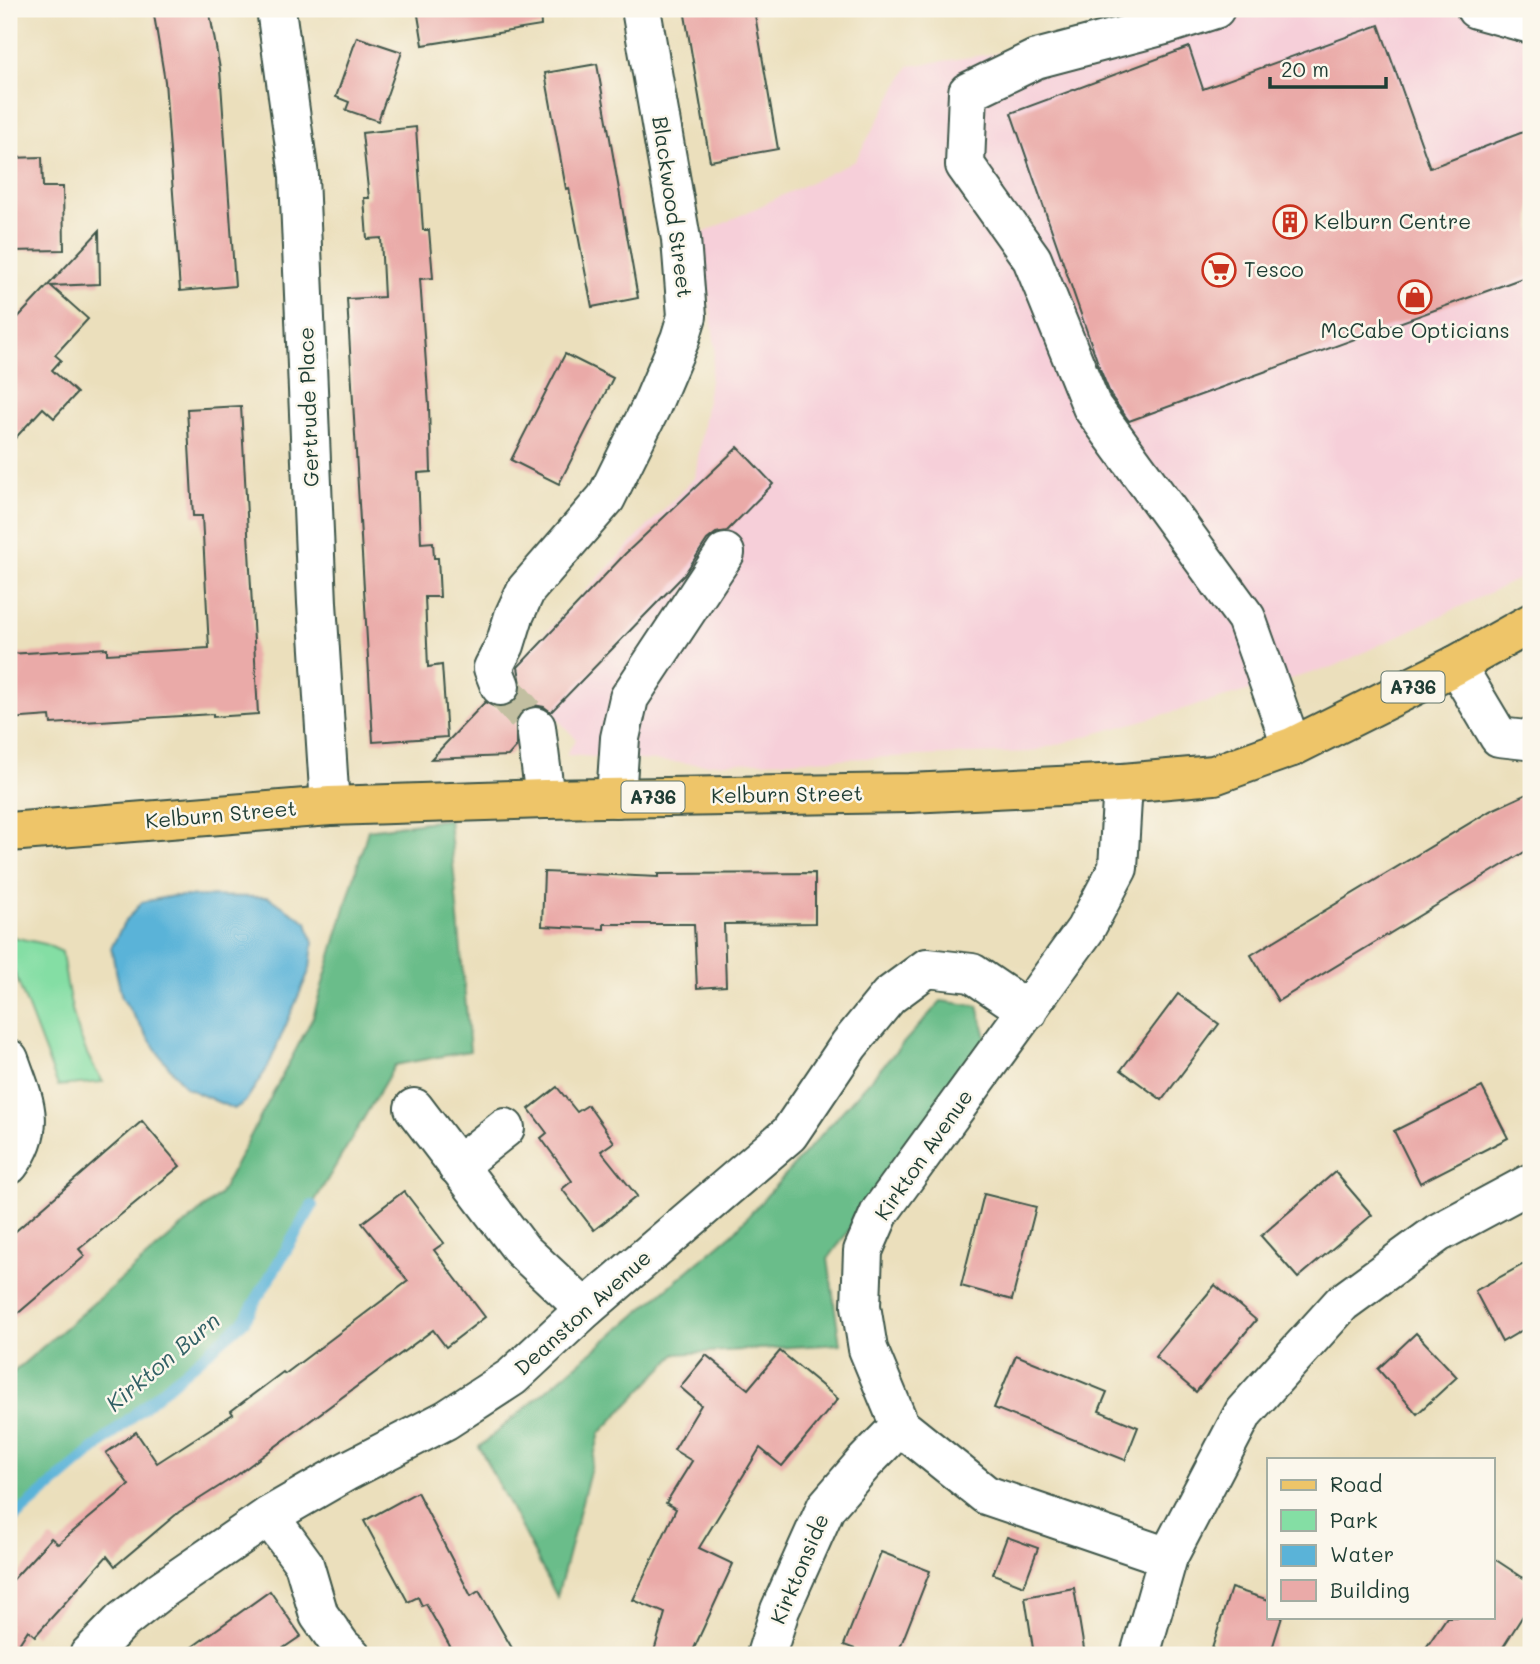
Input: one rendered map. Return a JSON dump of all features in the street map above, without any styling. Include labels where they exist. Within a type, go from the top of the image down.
[{"type":"main road","name":"Kelburn Street","points":[[9,832],[330,806],[545,799],[909,793],[1123,783],[1214,775],[1292,747],[1456,665],[1531,623]]},
{"type":"street","name":"Gertrude Place","points":[[276,9],[299,176],[317,589],[330,806]]},
{"type":"street","name":"Blackwood Street","points":[[500,686],[493,668],[526,590],[606,498],[651,407],[687,316],[681,239],[641,9]]},
{"type":"street","points":[[1215,9],[1036,59],[968,92],[965,165],[1032,259],[1091,407],[1246,618],[1292,747]]},
{"type":"street","points":[[1476,9],[1527,23]]},
{"type":"street","points":[[617,798],[620,738],[629,698],[725,553]]},
{"type":"street","points":[[1456,665],[1499,737],[1526,740],[1531,737]]},
{"type":"street","points":[[536,727],[545,799]]},
{"type":"street","name":"Kirkton Avenue","points":[[1123,783],[1118,868],[1084,930],[1028,1011],[880,1212],[863,1251],[861,1306],[868,1349],[890,1408],[900,1426],[986,1496],[1168,1557]]},
{"type":"street","name":"Deanston Avenue","points":[[89,1655],[122,1621],[160,1591],[269,1516],[347,1471],[446,1420],[512,1377],[585,1309],[789,1135],[849,1045],[889,996],[927,968],[972,973],[1028,1011]]},
{"type":"street","points":[[9,1059],[24,1099],[27,1121],[25,1139],[9,1165]]},
{"type":"street","points":[[414,1108],[522,1250],[585,1309]]},
{"type":"street","points":[[457,1167],[505,1128]]},
{"type":"street","points":[[1140,1655],[1168,1557],[1244,1412],[1342,1303],[1438,1233],[1531,1183]]},
{"type":"street","name":"Kirktonside","points":[[766,1655],[780,1610],[826,1507],[900,1426]]},
{"type":"street","points":[[269,1516],[304,1564],[318,1615],[351,1655]]},
{"type":"shaded area","points":[[1154,9],[1531,9],[1531,573],[1333,667],[1030,752],[699,764],[566,755],[576,739],[511,669],[695,477],[715,348],[701,234],[855,161],[909,66],[1133,33]]},
{"type":"green space","points":[[449,819],[470,1051],[395,1065],[244,1321],[9,1522],[9,1376],[220,1194],[313,1017],[368,830]]},
{"type":"green space","points":[[9,936],[45,944],[62,952],[70,1003],[80,1036],[103,1082],[58,1086],[9,958]]},
{"type":"green space","points":[[941,1001],[978,1006],[987,1041],[828,1259],[840,1344],[676,1354],[600,1433],[557,1597],[479,1447],[734,1232]]},
{"type":"water","points":[[173,896],[268,897],[307,922],[313,943],[310,969],[268,1067],[245,1102],[234,1109],[186,1088],[161,1057],[122,998],[111,948],[124,923],[142,902]]},
{"type":"building","points":[[153,9],[209,9],[220,69],[235,286],[180,291],[165,81]]},
{"type":"building","points":[[417,9],[540,9],[541,26],[423,45]]},
{"type":"building","points":[[684,9],[754,9],[778,149],[710,161]]},
{"type":"building","name":"Kelburn Centre","points":[[1379,25],[1430,168],[1531,129],[1531,275],[1129,421],[1111,396],[1100,369],[1011,113],[1189,47],[1203,89]]},
{"type":"building","points":[[357,37],[402,52],[378,121],[346,110],[349,102],[336,97]]},
{"type":"building","points":[[597,64],[638,298],[592,307],[569,188],[566,189],[545,73]]},
{"type":"building","points":[[416,127],[423,230],[429,230],[433,278],[420,279],[431,472],[418,473],[421,543],[433,542],[434,558],[438,558],[440,597],[425,597],[428,667],[442,665],[447,737],[373,742],[347,299],[384,297],[381,238],[367,239],[364,198],[369,198],[362,133]]},
{"type":"building","points":[[42,157],[43,187],[63,187],[64,250],[9,251],[10,158]]},
{"type":"building","points":[[99,231],[100,284],[51,286],[88,319],[55,355],[61,360],[52,370],[77,393],[54,418],[43,408],[9,445],[9,327]]},
{"type":"building","points":[[565,354],[613,378],[559,484],[511,460]]},
{"type":"building","points":[[241,406],[258,714],[213,717],[213,714],[51,724],[50,716],[9,719],[9,654],[107,648],[107,654],[209,648],[202,516],[193,516],[187,409]]},
{"type":"building","points":[[738,447],[773,484],[727,531],[716,533],[707,540],[684,575],[551,712],[534,705],[522,710],[516,719],[516,747],[508,756],[431,759],[485,702],[497,708],[509,706],[517,700],[522,689],[518,667],[625,554]]},
{"type":"building","points":[[1531,792],[1531,848],[1278,1001],[1251,955],[1490,811]]},
{"type":"building","points":[[544,872],[658,877],[658,874],[815,873],[815,923],[724,924],[726,986],[697,988],[694,924],[604,924],[604,929],[542,926]]},
{"type":"building","points":[[1178,994],[1219,1024],[1162,1100],[1121,1070]]},
{"type":"building","points":[[557,1087],[577,1112],[588,1105],[614,1142],[601,1151],[637,1196],[594,1230],[562,1189],[572,1181],[541,1138],[547,1133],[529,1109]]},
{"type":"building","points":[[1482,1087],[1508,1138],[1420,1183],[1394,1131]]},
{"type":"building","points":[[142,1121],[180,1166],[79,1249],[85,1256],[9,1321],[9,1237]]},
{"type":"building","points":[[1335,1172],[1372,1215],[1298,1278],[1261,1236]]},
{"type":"building","points":[[404,1191],[444,1243],[434,1250],[485,1317],[446,1347],[433,1330],[237,1475],[179,1512],[115,1566],[107,1556],[35,1636],[28,1630],[12,1655],[9,1655],[9,1584],[51,1538],[58,1544],[129,1485],[106,1453],[136,1432],[157,1463],[233,1414],[231,1411],[283,1372],[285,1374],[408,1281],[362,1223]]},
{"type":"building","points":[[984,1194],[1036,1207],[1012,1300],[961,1286]]},
{"type":"building","points":[[1531,1260],[1531,1325],[1502,1342],[1475,1291]]},
{"type":"building","points":[[1215,1285],[1256,1320],[1196,1392],[1155,1357]]},
{"type":"building","points":[[1416,1333],[1457,1377],[1417,1414],[1378,1369]]},
{"type":"building","points":[[780,1351],[838,1399],[782,1466],[760,1448],[699,1548],[733,1564],[691,1655],[653,1655],[665,1613],[633,1600],[676,1509],[666,1503],[692,1461],[674,1450],[701,1405],[680,1387],[706,1355],[748,1389]]},
{"type":"building","points":[[1016,1355],[1107,1392],[1099,1411],[1138,1427],[1125,1460],[994,1408]]},
{"type":"building","points":[[417,1492],[471,1596],[479,1591],[516,1655],[455,1655],[426,1604],[422,1606],[418,1597],[408,1602],[364,1521]]},
{"type":"building","points":[[1007,1537],[1038,1548],[1024,1586],[993,1574]]},
{"type":"building","points":[[881,1552],[930,1571],[897,1655],[871,1655],[844,1645]]},
{"type":"building","points":[[1494,1559],[1531,1583],[1531,1603],[1498,1655],[1421,1655],[1446,1618],[1494,1618]]},
{"type":"building","points":[[1074,1588],[1085,1655],[1034,1655],[1025,1597]]},
{"type":"building","points":[[1231,1588],[1267,1599],[1267,1618],[1282,1618],[1270,1655],[1210,1655]]},
{"type":"building","points":[[270,1591],[301,1636],[273,1655],[181,1655]]},
{"type":"waterway","name":"Kirkton Burn","points":[[9,1522],[244,1321],[312,1206]]},
{"type":"tunnel","points":[[500,686],[536,727]]},
{"type":"place","name":"Kelburn Centre","points":[[1290,222]]},
{"type":"place","name":"Tesco","points":[[1219,270]]},
{"type":"place","name":"McCabe Opticians","points":[[1415,297]]}]
